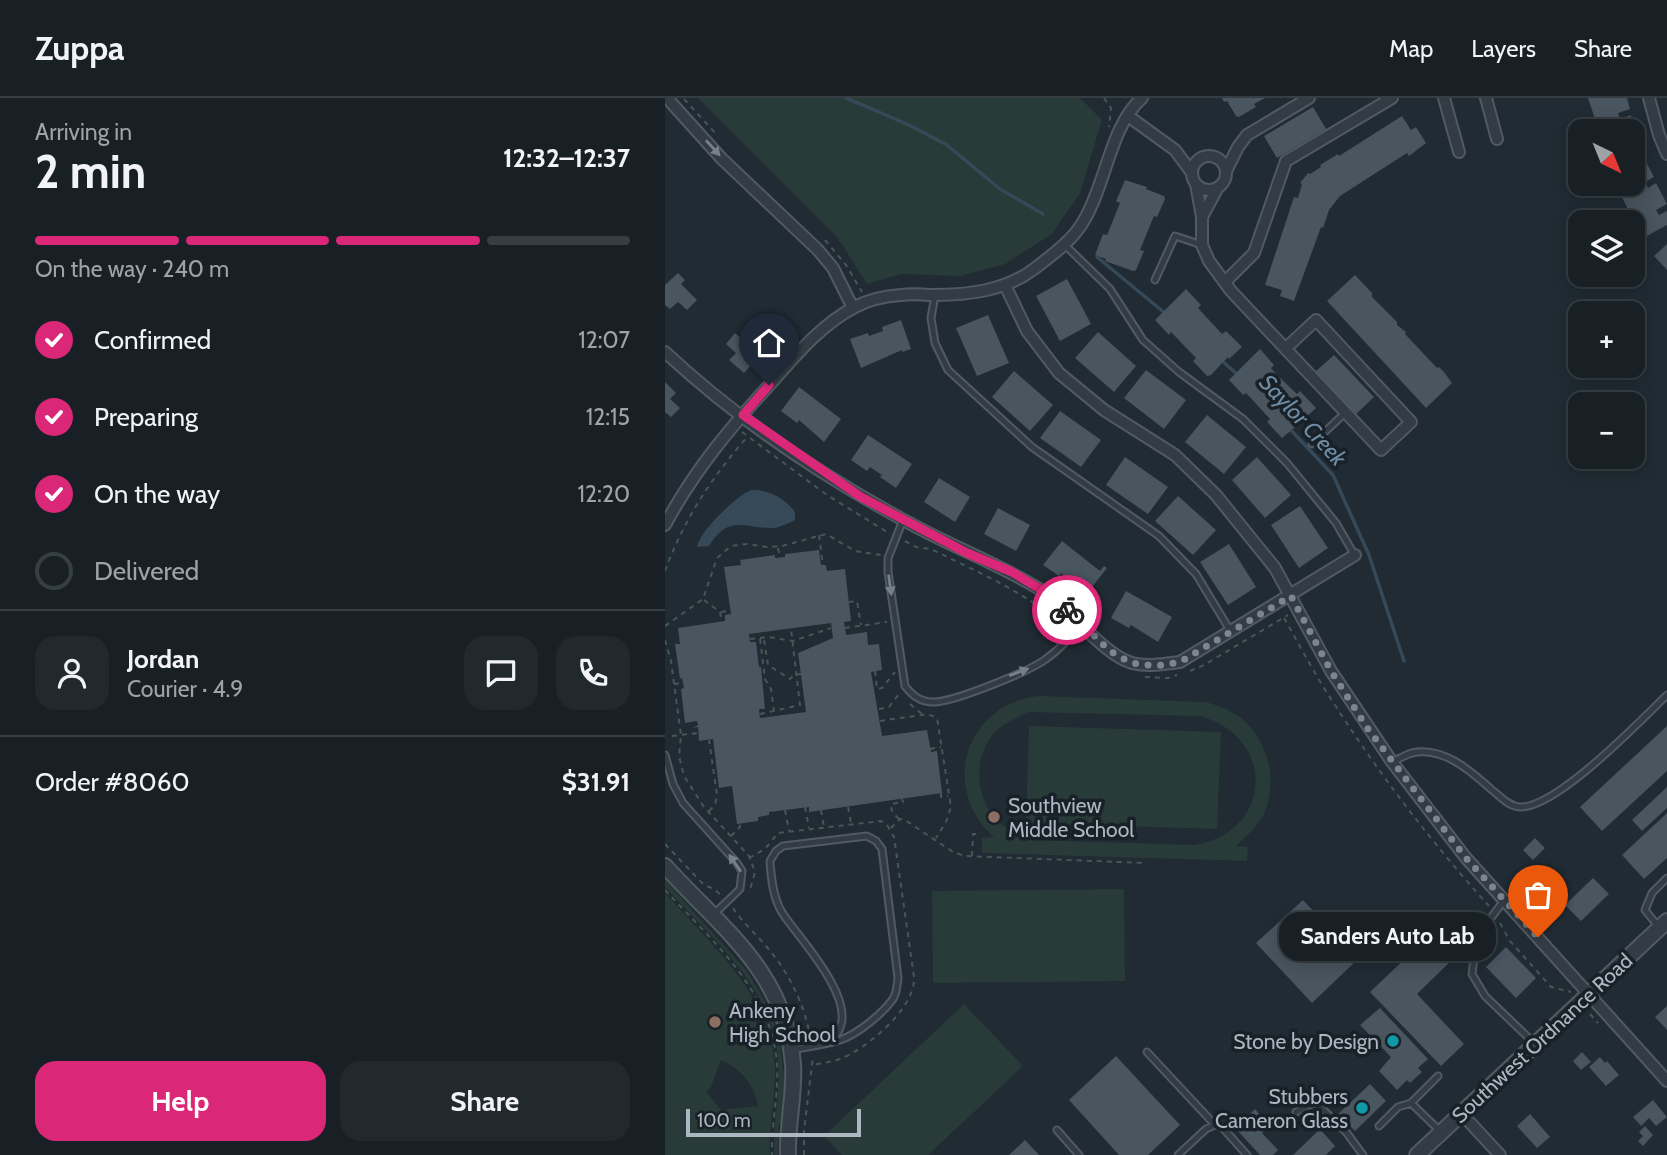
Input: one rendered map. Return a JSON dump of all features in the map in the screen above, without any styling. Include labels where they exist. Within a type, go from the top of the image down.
[{"type":"street","points":[[667,98],[721,158],[818,250],[833,268],[853,308]]},
{"type":"street","points":[[1122,98],[1175,150],[1194,179],[1206,190],[1217,189]]},
{"type":"street","points":[[1202,217],[1217,189],[1225,181],[1226,171],[1247,135],[1309,98]]},
{"type":"street","points":[[1225,282],[1254,253],[1286,161],[1392,98]]},
{"type":"street","points":[[1444,98],[1459,152]]},
{"type":"street","points":[[1486,98],[1497,139]]},
{"type":"street","points":[[1649,98],[1667,154]]},
{"type":"street","points":[[665,525],[684,490],[722,437],[820,332],[853,308],[902,294],[971,294],[1005,285],[1030,272],[1065,244],[1083,223],[1100,188],[1116,140],[1134,107]]},
{"type":"street","points":[[1238,147],[1196,162],[1194,179],[1202,217],[1202,244],[1209,261],[1225,282],[1286,348],[1381,450],[1411,422],[1316,320],[1286,348]]},
{"type":"street","points":[[1175,150],[1209,156],[1221,161],[1226,171]]},
{"type":"street","points":[[1005,285],[1027,331],[1059,373],[1104,410],[1175,456],[1216,495],[1275,568],[1342,690],[1392,762],[1466,858],[1667,1081]]},
{"type":"street","points":[[665,352],[689,374],[757,426],[861,497],[967,553],[1012,572],[1045,592],[1110,651],[1131,663],[1156,666],[1180,662],[1355,555]]},
{"type":"street","points":[[665,866],[741,945],[767,978],[781,1009],[791,1050],[793,1082],[788,1155]]},
{"type":"street","name":"Southwest Ordnance Road","points":[[1417,1155],[1663,924]]},
{"type":"street","points":[[1461,1113],[1500,1155]]},
{"type":"lane","points":[[1155,280],[1175,236],[1202,244]]},
{"type":"lane","points":[[1065,244],[1110,289],[1143,340],[1179,372],[1243,419],[1287,463],[1336,523],[1355,555]]},
{"type":"lane","points":[[935,295],[931,318],[935,343],[948,370],[1033,447],[1159,537],[1196,574],[1231,632]]},
{"type":"lane","points":[[1312,444],[1346,412]]},
{"type":"lane","points":[[903,520],[888,558],[888,572],[905,686],[921,700],[934,703],[957,697],[1035,666],[1061,647],[1079,622]]},
{"type":"lane","points":[[1392,762],[1413,753],[1440,753],[1461,765],[1507,802],[1519,807],[1536,804],[1558,793],[1623,738],[1667,695]]},
{"type":"lane","points":[[665,755],[673,784],[683,803],[742,871],[740,889],[711,916]]},
{"type":"lane","points":[[791,1050],[831,1042],[850,1035],[895,997],[898,978],[882,849],[876,841],[867,836],[783,846],[770,861],[774,889],[782,913],[820,964],[835,990],[842,1013],[841,1027],[831,1042]]},
{"type":"lane","points":[[1663,924],[1645,910],[1652,892],[1667,878]]},
{"type":"lane","points":[[1505,899],[1482,930],[1475,951],[1472,974],[1485,996],[1535,1044]]},
{"type":"lane","points":[[1147,1052],[1247,1155]]},
{"type":"lane","points":[[1379,1126],[1398,1107],[1411,1103],[1438,1076]]},
{"type":"lane","points":[[1296,1112],[1315,1102],[1346,1132],[1363,1155]]},
{"type":"lane","points":[[1411,1103],[1441,1132]]},
{"type":"lane","points":[[1178,1155],[1206,1129],[1215,1125]]},
{"type":"lane","points":[[1057,1130],[1079,1155]]},
{"type":"path","points":[[665,571],[673,547],[697,501],[720,467],[757,426]]},
{"type":"path","points":[[819,534],[823,565]]},
{"type":"path","points":[[665,626],[703,599],[715,562],[726,550],[741,544],[778,547],[819,534],[832,535],[855,551],[882,555]]},
{"type":"path","points":[[778,547],[780,558]]},
{"type":"path","points":[[703,599],[720,612],[721,618],[726,616],[727,611],[720,612]]},
{"type":"path","points":[[849,602],[857,601],[861,626]]},
{"type":"path","points":[[845,628],[891,622]]},
{"type":"path","points":[[750,639],[776,638],[793,641],[831,628]]},
{"type":"path","points":[[760,714],[800,705],[791,629]]},
{"type":"path","points":[[774,631],[776,638]]},
{"type":"path","points":[[759,638],[765,679],[771,689],[774,711]]},
{"type":"path","points":[[764,638],[768,665],[790,679],[801,674]]},
{"type":"path","points":[[665,640],[670,651],[681,735],[679,756],[684,776],[708,811],[750,858],[755,878],[746,895]]},
{"type":"path","points":[[875,671],[876,689],[882,688],[898,669]]},
{"type":"path","points":[[674,684],[683,683]]},
{"type":"path","points":[[799,695],[803,694]]},
{"type":"path","points":[[880,721],[928,714],[938,720],[951,807],[949,816],[935,839]]},
{"type":"path","points":[[672,736],[698,733]]},
{"type":"path","points":[[708,811],[715,805],[717,796],[709,740]]},
{"type":"path","points":[[930,749],[942,747]]},
{"type":"path","points":[[941,793],[941,797],[949,796]]},
{"type":"path","points":[[902,799],[903,802],[891,804],[892,812],[953,852],[972,857],[1145,863]]},
{"type":"path","points":[[805,807],[809,830]]},
{"type":"path","points":[[848,807],[851,824]]},
{"type":"path","points":[[785,810],[789,832]]},
{"type":"path","points":[[821,810],[825,828]]},
{"type":"path","points":[[890,828],[900,819]]},
{"type":"path","points":[[750,858],[765,849],[778,833],[851,824],[881,821],[890,828],[896,842],[914,978],[912,997],[895,1018],[852,1053],[840,1059],[813,1065]]},
{"type":"path","points":[[730,837],[740,827],[740,823]]},
{"type":"path","points":[[972,857],[973,834],[979,834]]},
{"type":"path","points":[[665,844],[704,885],[723,897]]},
{"type":"path","points":[[665,890],[739,971],[753,991],[767,1020],[775,1051],[777,1075],[772,1155]]},
{"type":"path","points":[[737,902],[732,907],[786,973],[798,996],[809,1034]]},
{"type":"path","points":[[804,1155],[809,1077],[813,1059]]},
{"type":"green space","points":[[698,98],[1080,98],[1102,120],[1080,193],[1052,234],[1005,264],[960,276],[901,274],[867,284],[837,237]]},
{"type":"green space","points":[[1039,696],[1206,702],[1237,715],[1259,739],[1269,764],[1270,778],[1270,792],[1262,818],[1236,846],[1248,847],[1247,861],[982,853],[982,838],[994,837],[977,817],[967,795],[965,773],[968,751],[978,731],[993,715],[1014,702]],"holes":[[[1028,712],[1200,716],[1225,727],[1243,744],[1253,763],[1255,784],[1251,805],[1239,823],[1220,837],[1194,845],[1034,840],[1004,826],[985,803],[979,779],[980,766],[988,742],[1002,726]]]},
{"type":"green space","points":[[1029,726],[1221,732],[1217,829],[1026,823]]},
{"type":"green space","points":[[665,880],[747,971],[770,1010],[779,1037],[785,1083],[784,1116],[779,1125],[778,1155],[774,1155],[778,1058],[774,1032],[765,1008],[737,964],[665,887]]},
{"type":"green space","points":[[1124,889],[1125,981],[933,983],[932,891]]},
{"type":"green space","name":"Ankeny High School","points":[[665,893],[719,952],[751,994],[771,1041],[775,1068],[770,1155],[665,1155]],"holes":[[[721,1060],[750,1084],[758,1106],[728,1109],[724,1114],[706,1091],[711,1087]]]},
{"type":"green space","points":[[964,1004],[1023,1066],[928,1155],[842,1155],[824,1136]]},
{"type":"water","points":[[751,490],[764,491],[782,499],[795,512],[795,520],[774,528],[731,526],[724,529],[709,546],[697,547],[699,540],[719,515]]},
{"type":"building","points":[[1222,98],[1265,98],[1239,117]]},
{"type":"building","points":[[1588,98],[1627,98],[1630,109],[1618,113],[1620,119],[1595,119]]},
{"type":"building","points":[[1313,107],[1326,129],[1277,158],[1264,136]]},
{"type":"building","points":[[1402,116],[1411,130],[1416,127],[1426,143],[1409,156],[1407,153],[1340,196],[1329,210],[1323,228],[1321,227],[1294,301],[1280,296],[1282,290],[1265,285],[1294,197],[1298,198],[1302,184],[1300,183],[1308,173]]},
{"type":"building","points":[[1645,160],[1654,177],[1645,182]]},
{"type":"building","points":[[1125,180],[1147,187],[1146,189],[1164,196],[1165,199],[1157,217],[1154,216],[1140,250],[1144,251],[1136,270],[1133,271],[1095,255],[1103,234],[1107,235],[1120,203],[1116,201]]},
{"type":"building","points":[[1645,182],[1648,188],[1656,183],[1667,204],[1656,210],[1659,215],[1667,211],[1667,225],[1645,237],[1645,210],[1628,210],[1621,196],[1645,196]]},
{"type":"building","points":[[1667,244],[1667,270],[1654,256]]},
{"type":"building","points":[[678,273],[685,280],[681,284],[697,300],[687,310],[678,302],[670,309],[665,305],[665,285]]},
{"type":"building","points":[[1355,275],[1405,334],[1452,383],[1426,408],[1327,301]]},
{"type":"building","points":[[1067,279],[1091,324],[1060,341],[1036,296]]},
{"type":"building","points":[[1186,289],[1201,305],[1198,308],[1222,334],[1226,331],[1242,347],[1211,375],[1207,376],[1193,361],[1196,358],[1155,320]]},
{"type":"building","points":[[988,315],[1009,363],[977,376],[956,328]]},
{"type":"building","points":[[901,320],[911,349],[902,350],[861,368],[850,339],[883,331],[882,327]]},
{"type":"building","points":[[1098,332],[1136,366],[1114,392],[1075,358]]},
{"type":"building","points":[[735,333],[752,348],[757,343],[765,350],[744,373],[729,360],[736,353],[726,344]]},
{"type":"building","points":[[1260,349],[1274,365],[1271,368],[1276,374],[1297,394],[1300,391],[1316,408],[1303,420],[1299,420],[1301,422],[1282,438],[1267,422],[1270,419],[1246,393],[1243,395],[1229,380]]},
{"type":"building","points":[[1334,355],[1374,397],[1355,415],[1315,372]]},
{"type":"building","points":[[1146,370],[1186,400],[1164,429],[1124,398]]},
{"type":"building","points":[[1014,371],[1053,405],[1030,431],[992,397]]},
{"type":"building","points":[[665,382],[676,393],[670,399],[680,408],[671,417],[665,412]]},
{"type":"building","points":[[799,387],[841,419],[824,442],[799,420],[797,423],[781,411]]},
{"type":"building","points":[[1060,411],[1101,440],[1081,467],[1040,438]]},
{"type":"building","points":[[1207,415],[1246,447],[1224,474],[1185,442]]},
{"type":"building","points":[[868,435],[912,464],[896,488],[870,467],[867,471],[851,460]]},
{"type":"building","points":[[1125,457],[1168,487],[1148,514],[1106,485]]},
{"type":"building","points":[[1257,457],[1291,495],[1265,518],[1232,480]]},
{"type":"building","points":[[939,478],[970,497],[955,522],[924,502]]},
{"type":"building","points":[[1178,496],[1216,530],[1193,555],[1155,521]]},
{"type":"building","points":[[1300,506],[1328,548],[1299,568],[1271,525]]},
{"type":"building","points":[[998,508],[1030,525],[1016,551],[984,534]]},
{"type":"building","points":[[1062,541],[1100,571],[1104,566],[1107,568],[1085,596],[1061,573],[1059,576],[1043,565]]},
{"type":"building","points":[[1229,544],[1256,587],[1228,605],[1200,562]]},
{"type":"building","points":[[819,550],[821,565],[826,565],[827,571],[845,569],[851,621],[844,622],[846,635],[867,632],[868,645],[879,644],[882,670],[871,672],[882,736],[927,730],[931,752],[937,751],[942,793],[809,812],[809,807],[769,812],[769,815],[758,817],[758,821],[737,824],[732,786],[719,788],[713,739],[699,741],[698,727],[693,728],[698,725],[697,721],[685,723],[681,689],[684,688],[682,678],[680,679],[675,644],[680,644],[678,628],[725,621],[725,615],[731,614],[724,567],[741,565],[740,560],[775,555],[775,558],[785,557],[785,554]],"holes":[[[831,623],[833,638],[798,653],[806,712],[760,718],[759,709],[765,709],[761,667],[756,642],[750,642],[749,634]]]},
{"type":"building","points":[[1126,591],[1172,617],[1158,642],[1131,625],[1129,628],[1111,618]]},
{"type":"building","points":[[1667,726],[1667,771],[1602,831],[1580,807]]},
{"type":"building","points":[[1667,787],[1667,808],[1642,831],[1632,820]]},
{"type":"building","points":[[1667,813],[1667,858],[1644,879],[1622,855]]},
{"type":"building","points":[[1535,838],[1545,848],[1533,860],[1523,850]]},
{"type":"building","points":[[1593,878],[1609,894],[1581,921],[1565,905]]},
{"type":"building","points":[[1303,900],[1358,959],[1312,1003],[1256,943]]},
{"type":"building","points":[[1430,935],[1453,959],[1417,994],[1464,1044],[1441,1066],[1370,992]]},
{"type":"building","points":[[1506,947],[1536,978],[1516,998],[1486,967]]},
{"type":"building","points":[[1667,1006],[1667,1030],[1655,1017]]},
{"type":"building","name":"Stone by Design","points":[[1380,1008],[1428,1059],[1418,1068],[1422,1072],[1410,1083],[1407,1080],[1397,1090],[1379,1071],[1391,1057],[1360,1025]]},
{"type":"building","points":[[1582,1052],[1591,1062],[1581,1070],[1573,1061]]},
{"type":"building","points":[[1116,1056],[1180,1125],[1148,1155],[1119,1155],[1069,1100]]},
{"type":"building","points":[[1600,1057],[1619,1075],[1606,1086],[1589,1067]]},
{"type":"building","name":"Stubbers Cameron Glass","points":[[1370,1084],[1386,1101],[1355,1131],[1338,1114]]},
{"type":"building","points":[[1653,1100],[1667,1117],[1656,1126],[1649,1118],[1641,1126],[1633,1117]]},
{"type":"building","points":[[1255,1109],[1270,1126],[1262,1133],[1278,1150],[1273,1155],[1260,1155],[1235,1128]]},
{"type":"building","points":[[1530,1114],[1550,1137],[1537,1148],[1517,1126]]},
{"type":"building","points":[[1645,1126],[1653,1135],[1643,1146],[1638,1141],[1643,1136],[1639,1132]]},
{"type":"building","points":[[1320,1129],[1335,1146],[1326,1155],[1293,1155]]},
{"type":"building","points":[[1025,1140],[1039,1155],[1009,1155]]},
{"type":"waterway","name":"Saylor Creek","points":[[846,98],[909,125],[947,145],[1000,189],[1043,214]]},
{"type":"waterway","name":"Saylor Creek","points":[[1097,257],[1166,314]]},
{"type":"waterway","name":"Saylor Creek","points":[[1220,359],[1238,375]]},
{"type":"waterway","name":"Saylor Creek","points":[[1289,428],[1333,475],[1369,555],[1404,661]]},
{"type":"way so far","points":[[1067,610],[1110,651],[1131,663],[1156,666],[1180,662],[1291,596],[1331,671],[1368,729],[1466,858],[1538,937]]},
{"type":"place","name":"Southview Middle School","points":[[994,817]]},
{"type":"place","name":"Sanders Auto Lab","points":[[1538,937]]},
{"type":"place","name":"Ankeny High School","points":[[715,1022]]},
{"type":"place","name":"Stone by Design","points":[[1393,1041]]},
{"type":"place","name":"Stubbers Cameron Glass","points":[[1362,1108]]},
{"type":"route","points":[[769,385],[743,415],[861,497],[967,553],[1012,572],[1045,592],[1067,610]]}]
